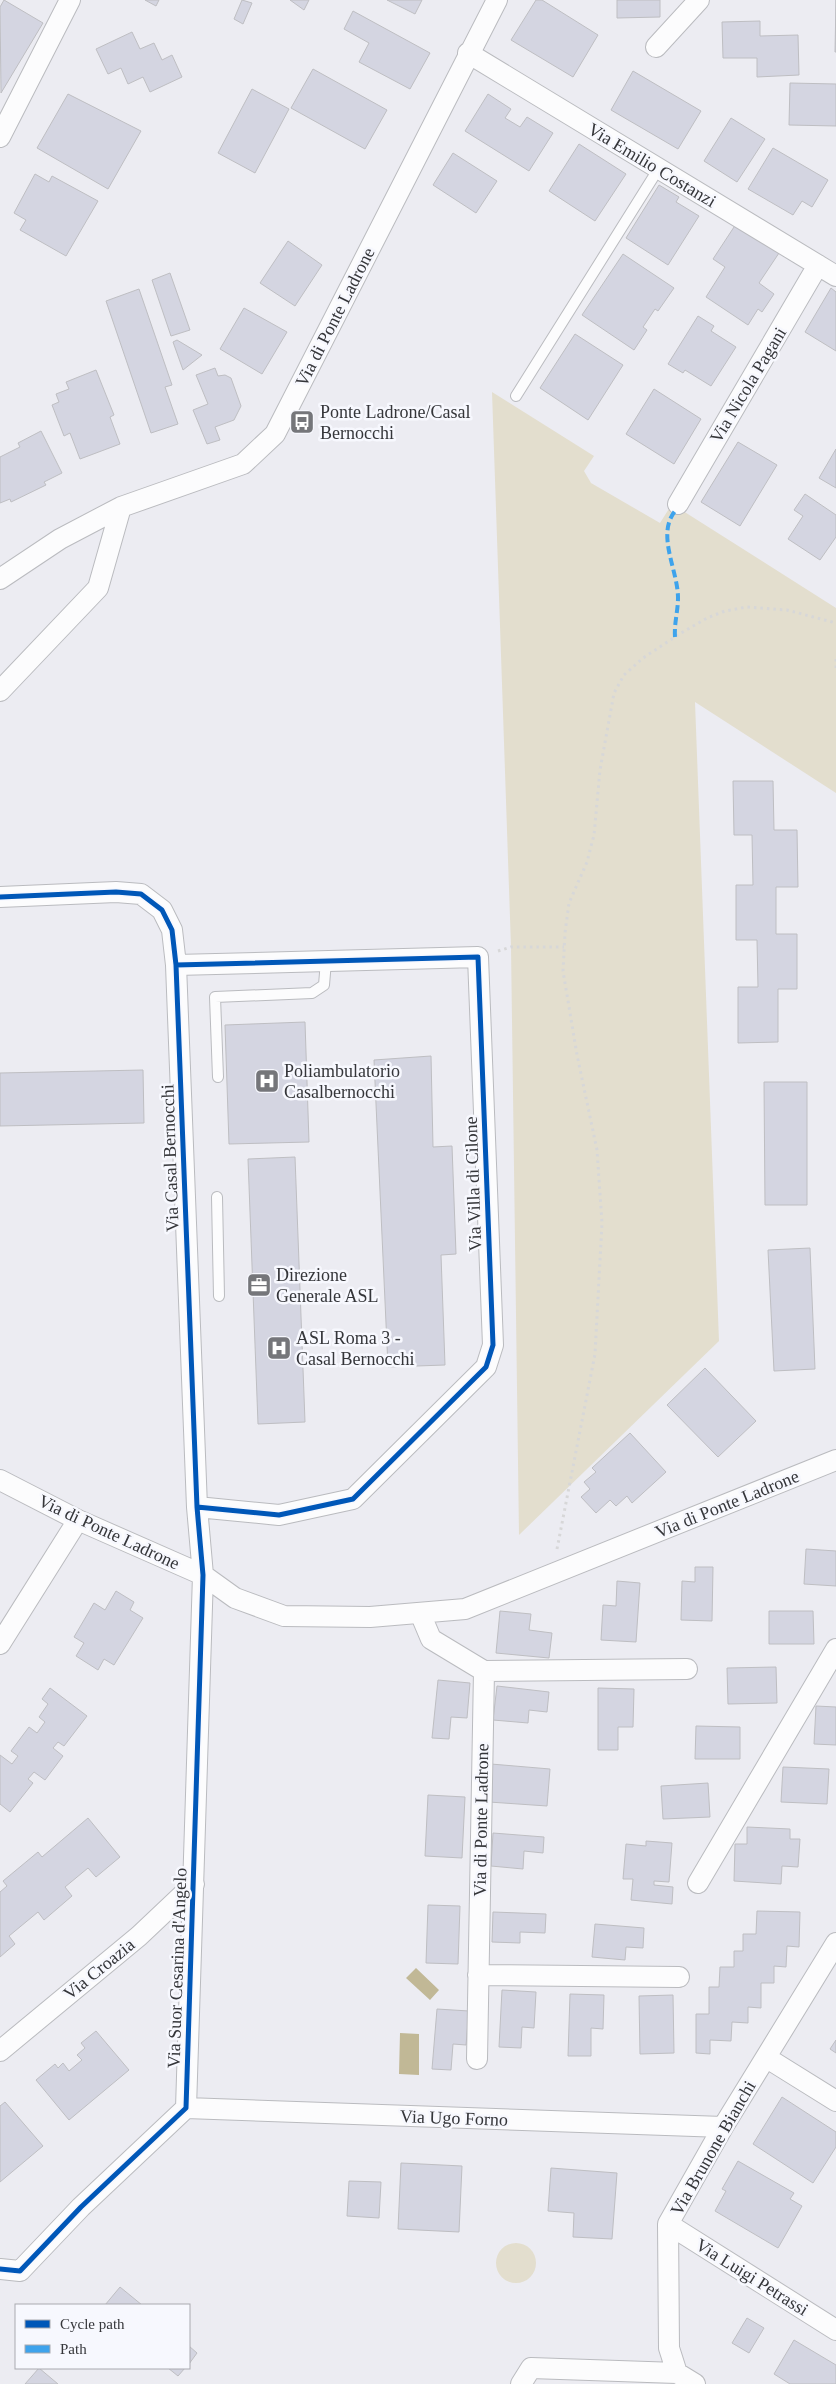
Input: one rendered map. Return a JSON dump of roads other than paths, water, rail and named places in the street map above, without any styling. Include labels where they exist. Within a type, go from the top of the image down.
[{"type":"street","points":[[0,137],[70,0]]},
{"type":"street","name":"Via di Ponte Ladrone","points":[[0,579],[60,539],[121,507],[243,464],[275,434],[468,53],[497,0]]},
{"type":"street","points":[[656,47],[699,0]]},
{"type":"street","name":"Via Emilio Costanzi","points":[[468,53],[836,276]]},
{"type":"street","name":"Via Nicola Pagani","points":[[678,504],[818,266]]},
{"type":"street","points":[[0,691],[98,588],[121,507]]},
{"type":"street","name":"Via Casal Bernocchi","points":[[0,897],[116,892],[142,894],[162,910],[172,930],[176,964],[197,1507],[203,1575]]},
{"type":"street","name":"Via Villa di Cilone","points":[[197,1507],[279,1514],[353,1499],[486,1367],[493,1345],[478,957],[326,961]]},
{"type":"street","points":[[176,964],[326,961]]},
{"type":"street","name":"Via di Ponte Ladrone","points":[[0,1480],[78,1520],[203,1575],[235,1598],[284,1616],[370,1617],[464,1609],[836,1460]]},
{"type":"street","points":[[0,1644],[78,1520]]},
{"type":"street","name":"Via Suor Cesarina d'Angelo","points":[[186,2108],[203,1575]]},
{"type":"street","points":[[420,1613],[432,1639],[484,1671],[687,1668]]},
{"type":"street","points":[[698,1883],[836,1649]]},
{"type":"street","name":"Via di Ponte Ladrone","points":[[476,2059],[484,1671]]},
{"type":"street","name":"Via Croazia","points":[[0,2051],[139,1936],[194,1884]]},
{"type":"street","name":"Via Brunone Bianchi","points":[[677,2373],[669,2348],[668,2224],[722,2127],[767,2058],[836,1943]]},
{"type":"street","points":[[478,1975],[679,1977]]},
{"type":"street","points":[[767,2058],[836,2101]]},
{"type":"street","points":[[0,2269],[20,2271],[81,2207],[186,2108]]},
{"type":"street","name":"Via Ugo Forno","points":[[186,2108],[722,2127]]},
{"type":"street","name":"Via Luigi Petrassi","points":[[668,2224],[836,2330]]},
{"type":"street","points":[[522,2384],[531,2368],[677,2373],[695,2384]]},
{"type":"lane","points":[[516,396],[658,168]]},
{"type":"lane","points":[[218,1077],[215,997],[312,993],[324,985],[326,961]]},
{"type":"lane","points":[[217,1197],[219,1296]]},
{"type":"place","name":"Ponte Ladrone/Casal Bernocchi","points":[[302,422]]},
{"type":"place","name":"Poliambulatorio Casalbernocchi","points":[[267,1081]]},
{"type":"place","name":"Direzione Generale ASL","points":[[259,1285]]},
{"type":"place","name":"ASL Roma 3 - Casal Bernocchi","points":[[279,1348]]}]
